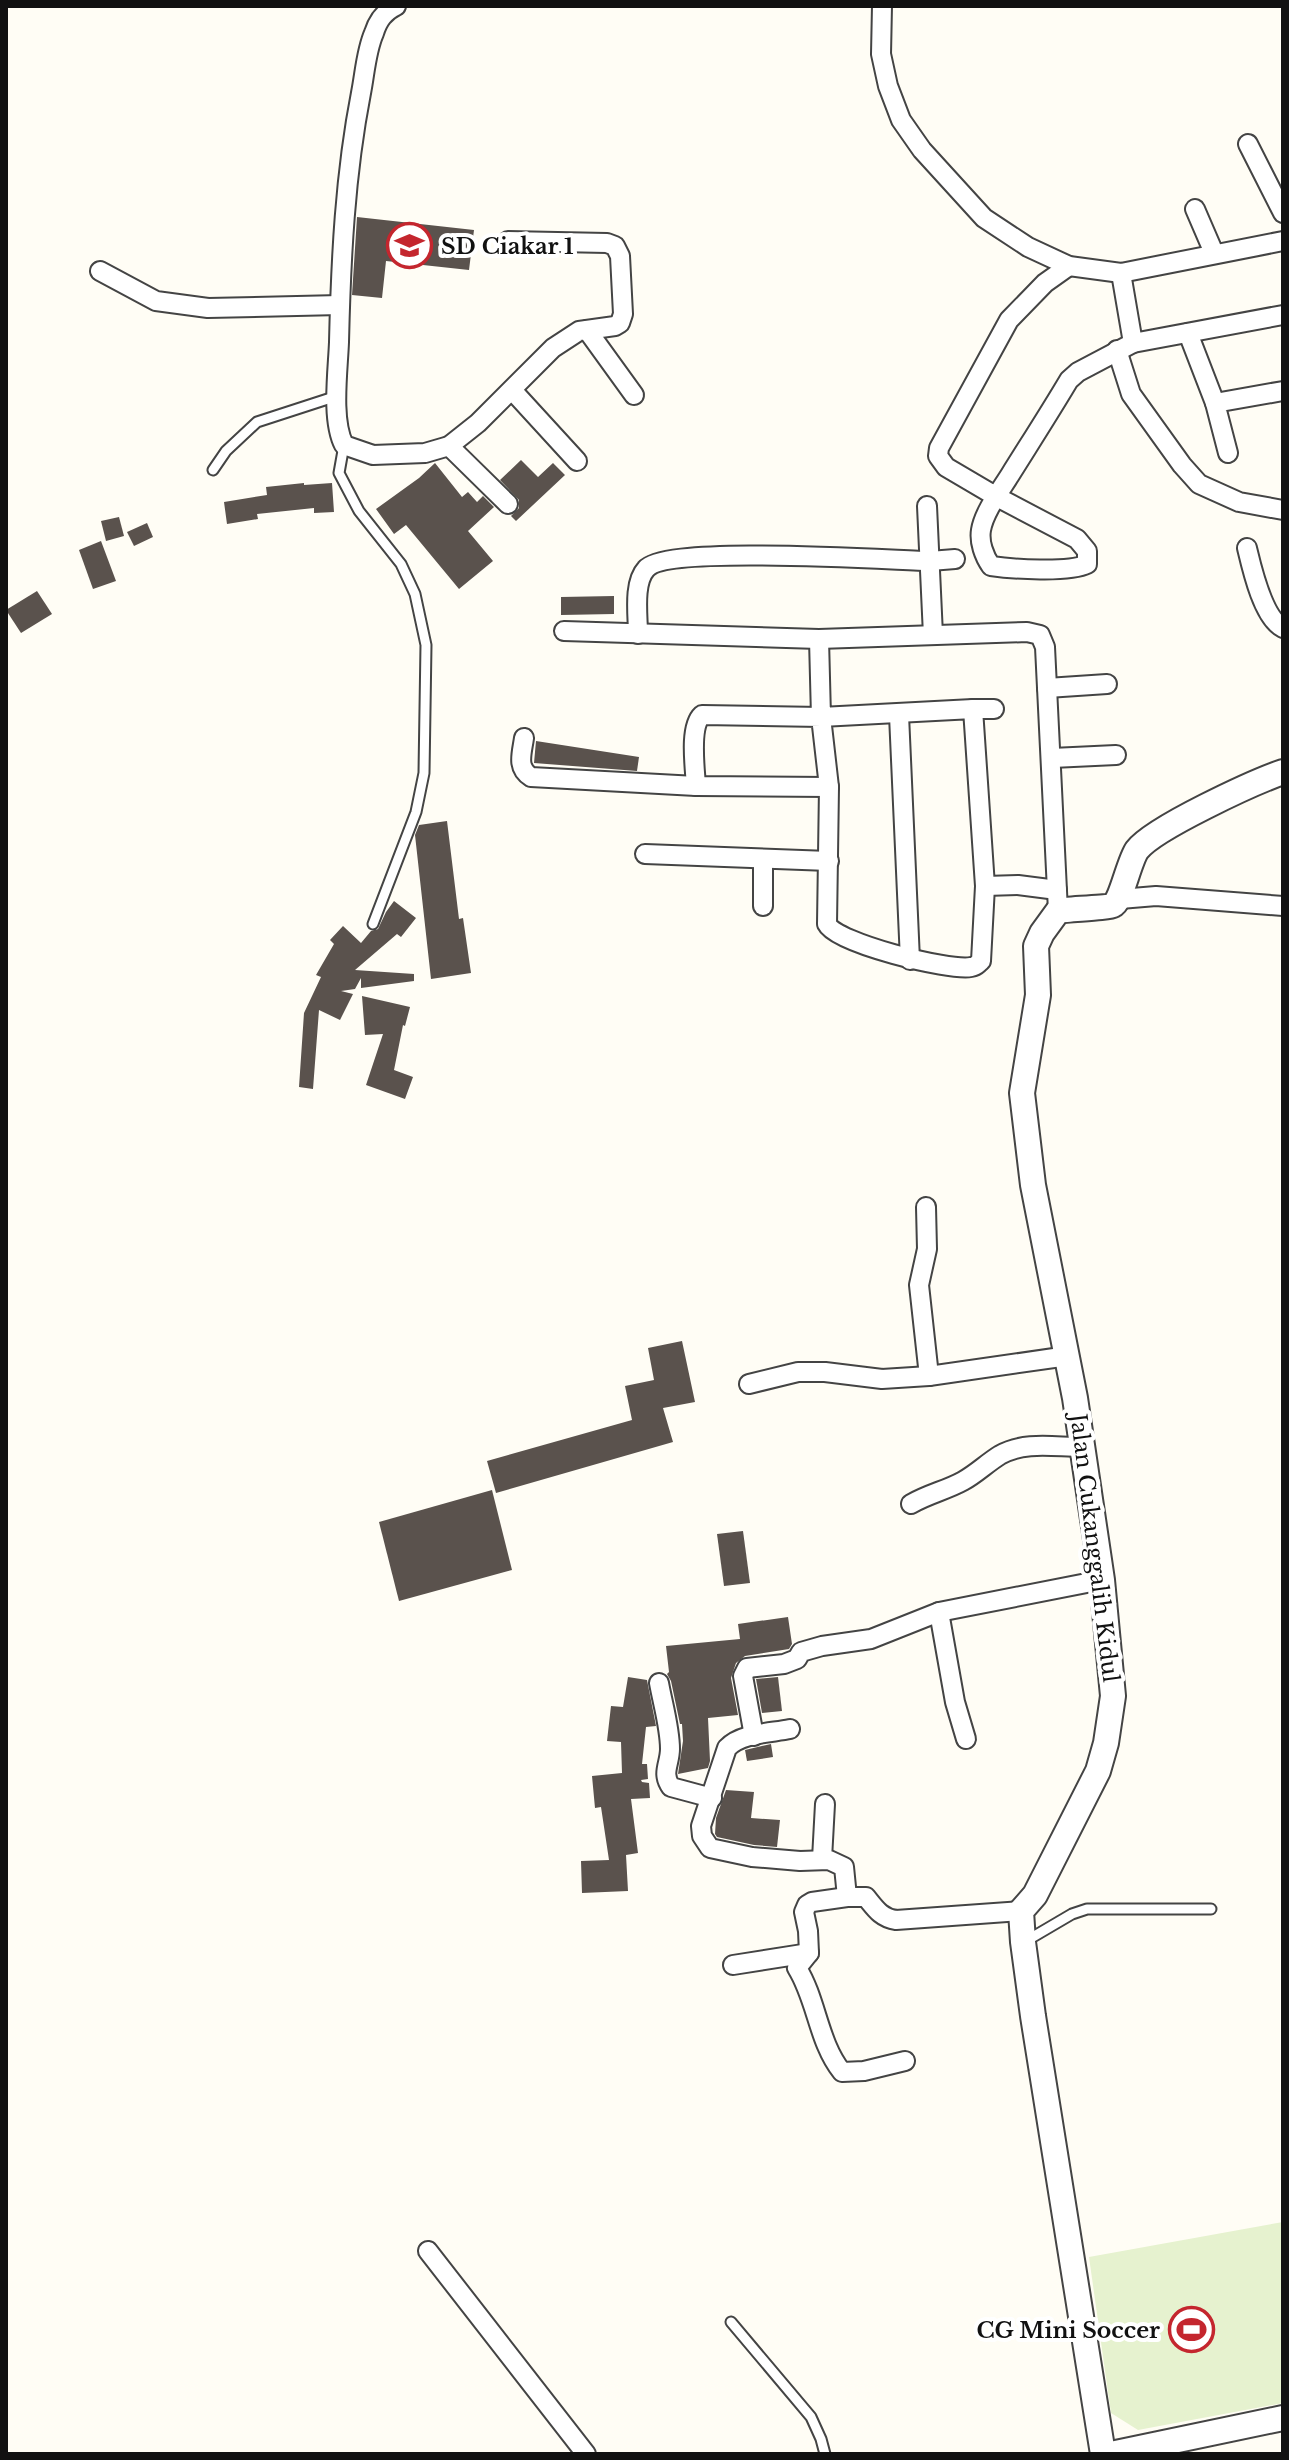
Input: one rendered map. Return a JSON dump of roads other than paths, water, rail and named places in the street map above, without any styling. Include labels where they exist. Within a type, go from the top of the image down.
[{"type":"street","points":[[882,6],[881,54],[888,86],[901,120],[922,150],[984,218],[1028,247],[1069,266],[1121,273],[1283,241]]},
{"type":"street","points":[[389,8],[379,20],[372,37],[352,139],[342,246],[337,396],[344,445],[373,455],[425,453],[449,446],[478,423],[553,348],[579,331],[620,323],[623,314],[620,256],[615,246],[607,243],[508,241]]},
{"type":"street","points":[[1248,144],[1283,213]]},
{"type":"street","points":[[1195,209],[1214,253]]},
{"type":"street","points":[[1069,266],[1045,283],[1009,320],[939,448],[938,456],[946,467],[997,497],[1077,539],[1087,551],[1087,564],[1074,569],[991,566],[983,548],[981,531],[997,497],[1069,380],[1078,372],[1125,347],[1283,315]]},
{"type":"street","points":[[100,271],[156,301],[208,308],[340,305]]},
{"type":"street","points":[[1121,273],[1131,394],[1199,484],[1239,502],[1283,510]]},
{"type":"street","points":[[587,330],[634,395]]},
{"type":"street","points":[[1188,333],[1215,403],[1228,453]]},
{"type":"street","points":[[512,390],[577,461]]},
{"type":"street","points":[[1215,403],[1283,391]]},
{"type":"street","points":[[449,446],[508,504]]},
{"type":"street","points":[[927,506],[933,635]]},
{"type":"street","points":[[1247,548],[1263,600],[1276,625],[1283,628]]},
{"type":"street","points":[[638,634],[639,591],[643,572],[650,565],[663,560],[709,555],[930,561],[955,559]]},
{"type":"street","points":[[564,631],[819,639],[1027,632],[1040,635],[1045,647],[1057,900]]},
{"type":"street","points":[[819,639],[821,717],[829,787],[827,924],[830,930],[842,937],[910,960],[963,967],[974,966],[981,961],[985,886],[973,709]]},
{"type":"street","points":[[1047,688],[1107,684]]},
{"type":"street","points":[[696,786],[694,733],[696,720],[702,715],[821,717],[994,709]]},
{"type":"street","points":[[899,715],[910,960]]},
{"type":"street","points":[[524,738],[521,765],[531,777],[696,786],[829,787]]},
{"type":"street","points":[[1052,758],[1116,755]]},
{"type":"street","points":[[985,886],[1018,885],[1057,900],[1113,906],[1120,899],[1123,882],[1136,851],[1147,840],[1261,780],[1283,772]]},
{"type":"street","points":[[645,854],[829,861]]},
{"type":"street","points":[[763,859],[763,906]]},
{"type":"street","points":[[1120,899],[1156,896],[1283,906]]},
{"type":"street","name":"Jalan Cukanggalih Kidul","points":[[1021,1911],[1035,1895],[1098,1771],[1113,1696],[1102,1580],[1068,1356],[1033,1185],[1022,1093],[1038,995],[1036,946],[1057,900]]},
{"type":"street","points":[[926,1207],[927,1249],[919,1285],[929,1376]]},
{"type":"street","points":[[749,1384],[798,1372],[882,1379],[929,1376],[1068,1356]]},
{"type":"street","points":[[911,1504],[932,1492],[963,1481],[1014,1449],[1029,1446],[1081,1447]]},
{"type":"street","points":[[754,1736],[743,1676],[747,1668],[784,1664],[797,1659],[801,1652],[871,1639],[939,1612],[1102,1580]]},
{"type":"street","points":[[939,1612],[955,1702],[966,1739]]},
{"type":"street","points":[[659,1683],[670,1744],[665,1777],[667,1783],[671,1787],[712,1798]]},
{"type":"street","points":[[790,1729],[733,1742],[727,1748],[701,1826],[702,1836],[710,1848],[752,1857],[800,1861],[822,1859],[838,1863],[844,1867],[847,1897]]},
{"type":"street","points":[[822,1859],[825,1804]]},
{"type":"street","points":[[905,2061],[864,2071],[842,2072],[835,2063],[811,1992],[797,1968],[809,1953],[804,1912],[807,1905],[847,1897],[866,1897],[882,1916],[896,1920],[1021,1911],[1023,1942],[1103,2454]]},
{"type":"street","points":[[733,1965],[809,1953]]},
{"type":"street","points":[[428,2251],[586,2454]]},
{"type":"street","points":[[1111,2454],[1283,2418]]},
{"type":"lane","points":[[213,470],[226,451],[257,422],[337,396]]},
{"type":"lane","points":[[344,445],[339,473],[359,511],[401,564],[415,594],[426,645],[424,773],[416,812],[373,924]]},
{"type":"lane","points":[[1023,1942],[1072,1914],[1087,1909],[1211,1909]]},
{"type":"lane","points":[[731,2322],[811,2417],[825,2454]]},
{"type":"place","name":"SD Ciakar 1","points":[[410,246]]},
{"type":"place","name":"CG Mini Soccer","points":[[1191,2330]]}]
